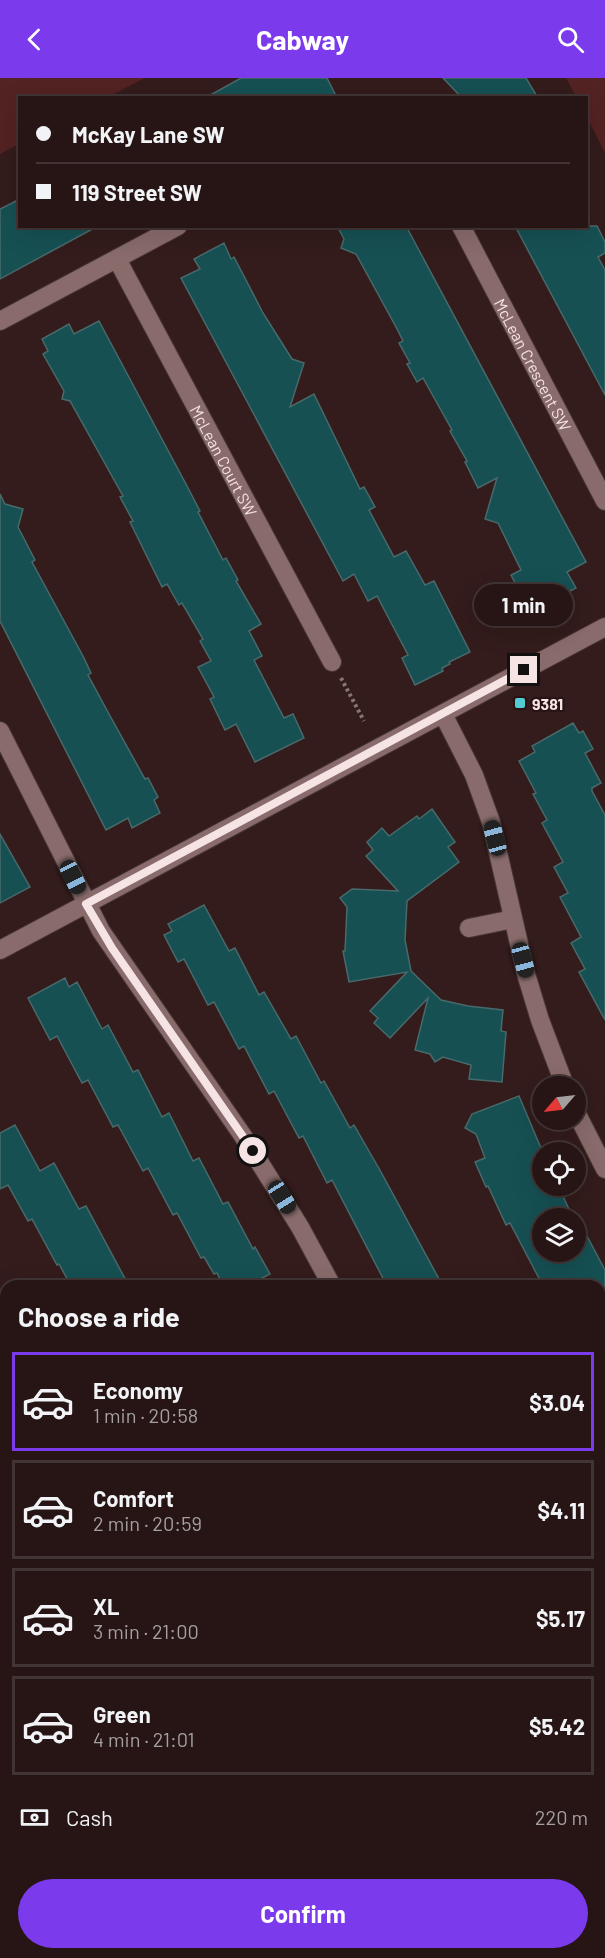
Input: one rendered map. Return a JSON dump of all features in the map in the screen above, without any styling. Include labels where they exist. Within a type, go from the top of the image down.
[{"type":"street","points":[[0,321],[174,228]]},
{"type":"street","name":"McLean Crescent SW","points":[[462,228],[605,501]]},
{"type":"street","name":"McLean Court SW","points":[[117,259],[332,662]]},
{"type":"street","points":[[0,950],[605,627]]},
{"type":"street","points":[[443,714],[467,759],[481,792],[499,853],[513,919],[540,1020],[561,1076]]},
{"type":"street","points":[[0,731],[86,904],[112,948],[243,1136],[300,1227],[329,1280]]},
{"type":"street","points":[[469,928],[513,919]]},
{"type":"street","points":[[585,1130],[605,1169]]},
{"type":"path","points":[[332,662],[364,722]]},
{"type":"shaded area","points":[[0,78],[145,78],[110,96],[18,96],[18,145],[0,154]]},
{"type":"shaded area","points":[[566,78],[605,78],[605,153],[588,119],[588,96],[575,96]]},
{"type":"building","points":[[241,78],[327,78],[336,96],[209,96]]},
{"type":"building","points":[[443,78],[526,78],[537,96],[460,96]]},
{"type":"building","points":[[18,200],[18,228],[94,228],[0,279],[0,209]]},
{"type":"building","points":[[597,226],[605,242],[605,253],[598,257],[605,270],[605,395],[516,228]]},
{"type":"building","points":[[338,228],[407,228],[586,562],[567,572],[576,588],[530,612],[511,575],[521,570],[498,523],[485,519],[497,478],[478,488],[465,462],[467,461],[450,431],[452,430],[423,378],[417,382],[407,364],[410,363],[399,343],[403,341],[356,254],[341,248],[344,239]]},
{"type":"building","points":[[224,243],[231,259],[234,257],[263,313],[292,359],[304,363],[290,407],[314,394],[360,489],[364,487],[375,507],[369,510],[394,557],[406,551],[425,585],[434,581],[470,652],[449,662],[450,664],[442,668],[443,671],[415,685],[402,658],[408,655],[377,596],[368,601],[354,574],[343,581],[181,278],[200,269],[194,259]]},
{"type":"building","points":[[99,321],[200,511],[198,512],[223,560],[226,558],[238,580],[236,581],[261,624],[249,631],[262,656],[254,660],[284,718],[293,714],[304,738],[255,762],[236,724],[225,730],[210,699],[214,697],[198,667],[211,661],[200,641],[203,639],[182,603],[179,605],[167,584],[162,587],[130,522],[133,521],[120,497],[123,496],[70,401],[62,399],[64,391],[43,354],[48,351],[42,339],[69,324],[74,334]]},
{"type":"building","points":[[0,494],[5,504],[23,509],[18,527],[35,560],[32,562],[83,656],[91,673],[88,675],[145,779],[148,778],[158,797],[154,800],[160,813],[132,828],[128,818],[106,830],[0,621]]},
{"type":"building","points":[[573,723],[579,733],[583,731],[593,749],[585,753],[601,783],[592,788],[592,791],[605,815],[605,1020],[579,972],[585,969],[571,943],[581,937],[560,897],[568,893],[554,867],[563,862],[542,823],[547,820],[519,761],[535,752],[532,746]]},
{"type":"building","points":[[432,809],[455,842],[448,847],[459,862],[407,901],[405,940],[411,971],[441,1000],[503,1010],[501,1031],[506,1032],[502,1082],[469,1079],[471,1065],[443,1057],[435,1062],[430,1054],[415,1050],[428,998],[390,1038],[374,1023],[378,1018],[370,1011],[407,972],[349,982],[343,951],[345,951],[347,907],[340,898],[352,889],[398,891],[366,856],[373,850],[367,842],[382,828],[389,836],[417,816],[419,819]]},
{"type":"building","points":[[0,834],[30,887],[0,903]]},
{"type":"building","points":[[204,905],[229,951],[235,948],[259,995],[264,992],[291,1039],[296,1036],[321,1083],[324,1081],[350,1128],[354,1125],[439,1279],[384,1280],[332,1180],[327,1183],[303,1136],[299,1138],[274,1091],[269,1094],[244,1046],[239,1049],[214,1002],[208,1005],[184,959],[178,962],[164,935],[172,931],[168,924]]},
{"type":"building","points":[[65,978],[69,987],[77,982],[102,1029],[108,1025],[133,1072],[138,1070],[162,1117],[169,1113],[193,1161],[199,1158],[223,1204],[228,1202],[253,1249],[255,1247],[270,1274],[261,1280],[220,1280],[217,1273],[214,1274],[204,1257],[201,1258],[177,1213],[173,1215],[148,1168],[143,1171],[118,1125],[113,1127],[88,1080],[82,1083],[57,1036],[50,1040],[28,998]]},
{"type":"building","points":[[519,1096],[538,1142],[532,1142],[532,1196],[563,1196],[568,1208],[532,1208],[532,1262],[586,1262],[586,1234],[605,1270],[605,1280],[540,1280],[510,1223],[506,1225],[488,1186],[486,1187],[475,1162],[485,1158],[476,1134],[465,1128],[472,1114]]},
{"type":"building","points":[[15,1125],[40,1171],[54,1163],[79,1209],[86,1206],[126,1280],[68,1280],[32,1219],[28,1221],[8,1185],[0,1189],[0,1133]]},
{"type":"place","name":"9381","points":[[520,703]]},
{"type":"route","points":[[253,1151],[112,948],[86,904],[524,670]]}]
